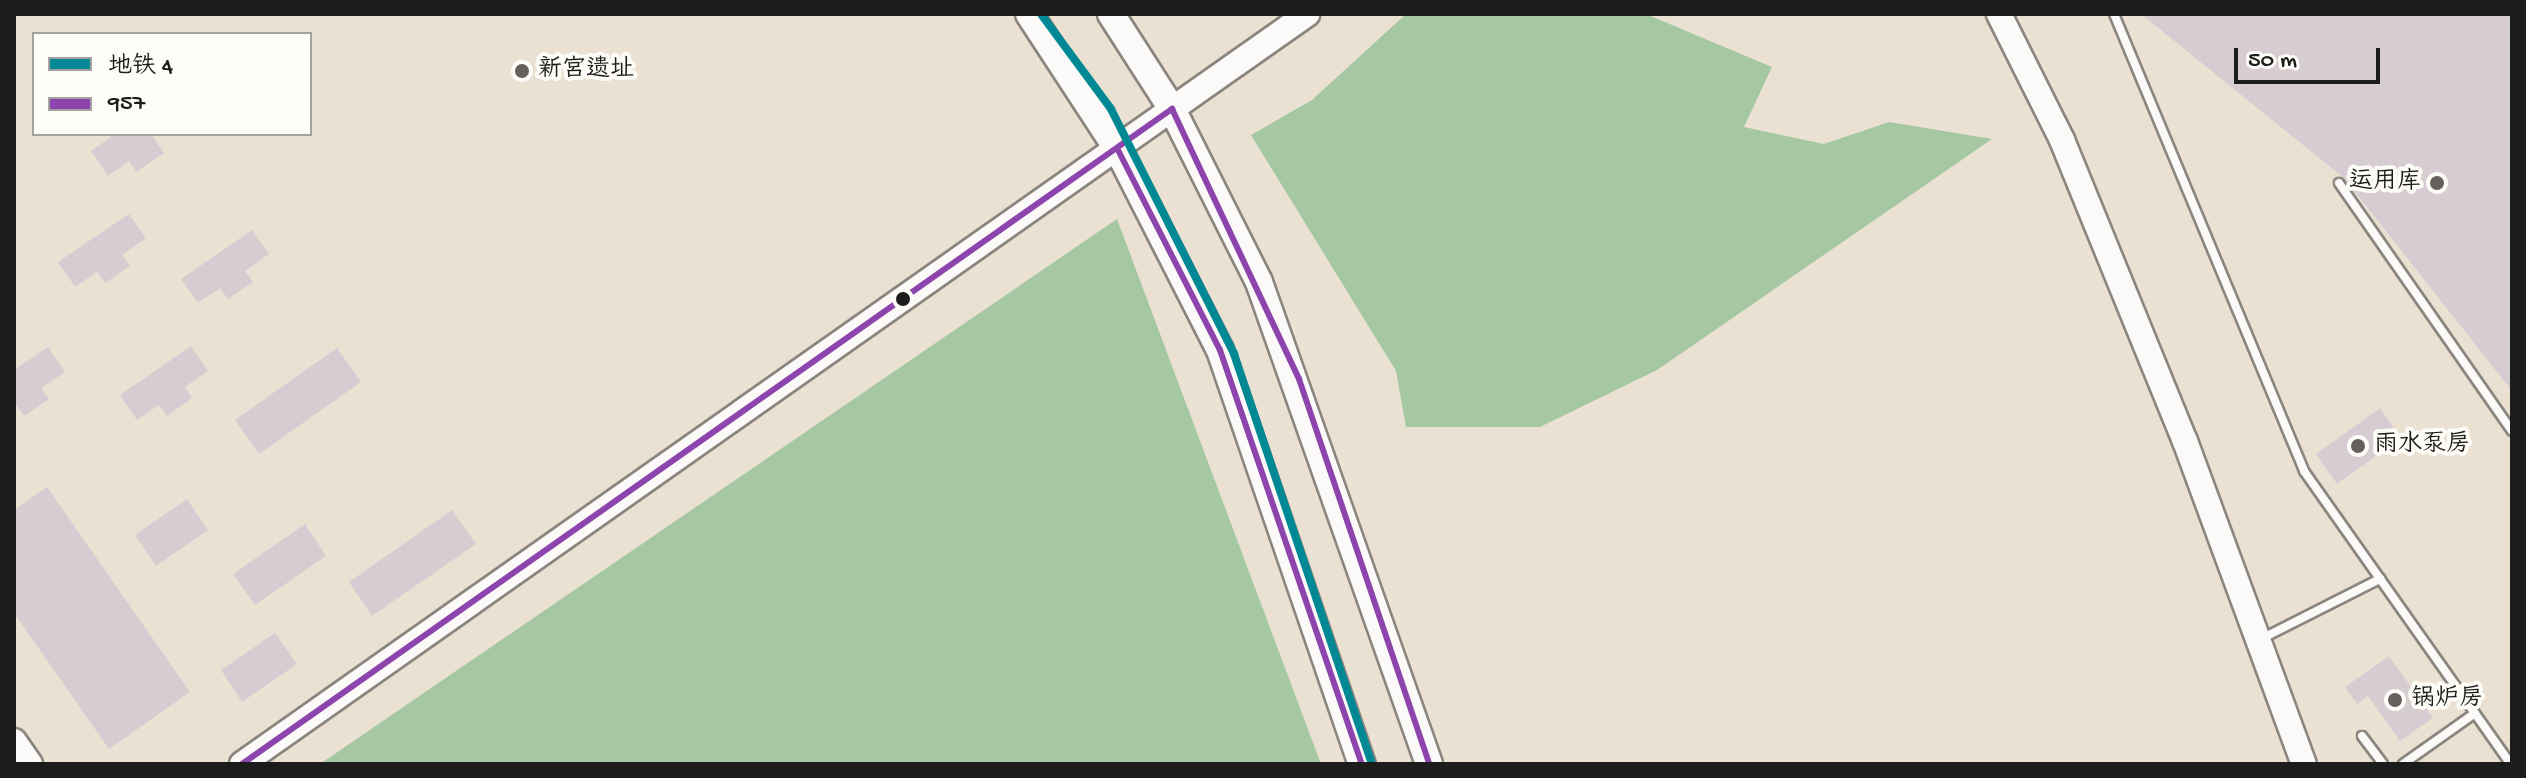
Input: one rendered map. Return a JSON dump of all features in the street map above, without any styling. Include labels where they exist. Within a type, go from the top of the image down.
[{"type":"main road","points":[[1029,14],[1118,150],[1220,350],[1362,764]]},
{"type":"main road","points":[[1111,14],[1172,109],[1299,379],[1429,764]]},
{"type":"street","points":[[242,764],[1307,14]]},
{"type":"street","points":[[1999,14],[2062,140],[2259,640],[2304,764]]},
{"type":"street","points":[[14,741],[30,764]]},
{"type":"lane","points":[[2114,14],[2298,458],[2511,764]]},
{"type":"lane","points":[[2339,183],[2512,431]]},
{"type":"lane","points":[[2259,640],[2380,579]]},
{"type":"lane","points":[[2403,764],[2475,713]]},
{"type":"lane","points":[[2362,736],[2383,764]]},
{"type":"green space","points":[[1406,14],[1646,14],[1772,67],[1744,127],[1824,144],[1889,122],[1992,139],[1657,370],[1540,427],[1406,427],[1396,371],[1251,135],[1312,100]]},
{"type":"green space","points":[[1117,219],[1321,764],[320,764]]},
{"type":"building","name":"运用库","points":[[2141,14],[2512,14],[2512,391],[2344,178]]},
{"type":"building","points":[[112,136],[152,136],[164,153],[136,172],[129,161],[108,176],[91,151]]},
{"type":"building","points":[[129,214],[146,238],[122,255],[130,266],[105,283],[97,272],[75,287],[58,262]]},
{"type":"building","points":[[252,230],[269,254],[245,271],[253,282],[228,299],[220,288],[198,303],[181,279]]},
{"type":"building","points":[[191,346],[208,371],[185,387],[192,398],[167,416],[159,405],[137,420],[120,395]]},
{"type":"building","points":[[48,347],[65,372],[41,388],[49,399],[24,416],[14,402],[14,370]]},
{"type":"building","points":[[337,348],[361,382],[259,454],[235,420]]},
{"type":"building","name":"雨水泵房","points":[[2380,408],[2401,438],[2337,484],[2316,454]]},
{"type":"building","points":[[47,487],[190,692],[109,749],[14,613],[14,510]]},
{"type":"building","points":[[187,499],[208,530],[156,566],[135,535]]},
{"type":"building","points":[[452,510],[476,544],[372,616],[349,582]]},
{"type":"building","points":[[305,524],[326,556],[255,605],[233,574]]},
{"type":"building","points":[[275,633],[297,664],[242,702],[221,670]]},
{"type":"building","name":"锅炉房","points":[[2389,656],[2433,718],[2400,741],[2368,696],[2357,704],[2345,687]]},
{"type":"metro line","name":"4","points":[[1041,14],[1111,109],[1234,354],[1372,764]]},
{"type":"transit line","name":"957","points":[[242,764],[1172,109],[1299,379],[1429,764]]},
{"type":"transit line","name":"957","points":[[1118,150],[1220,350],[1362,764]]},
{"type":"place","name":"新宫遗址","points":[[522,71]]},
{"type":"place","name":"运用库","points":[[2437,183]]},
{"type":"place","name":"雨水泵房","points":[[2358,446]]},
{"type":"place","name":"锅炉房","points":[[2395,700]]}]
